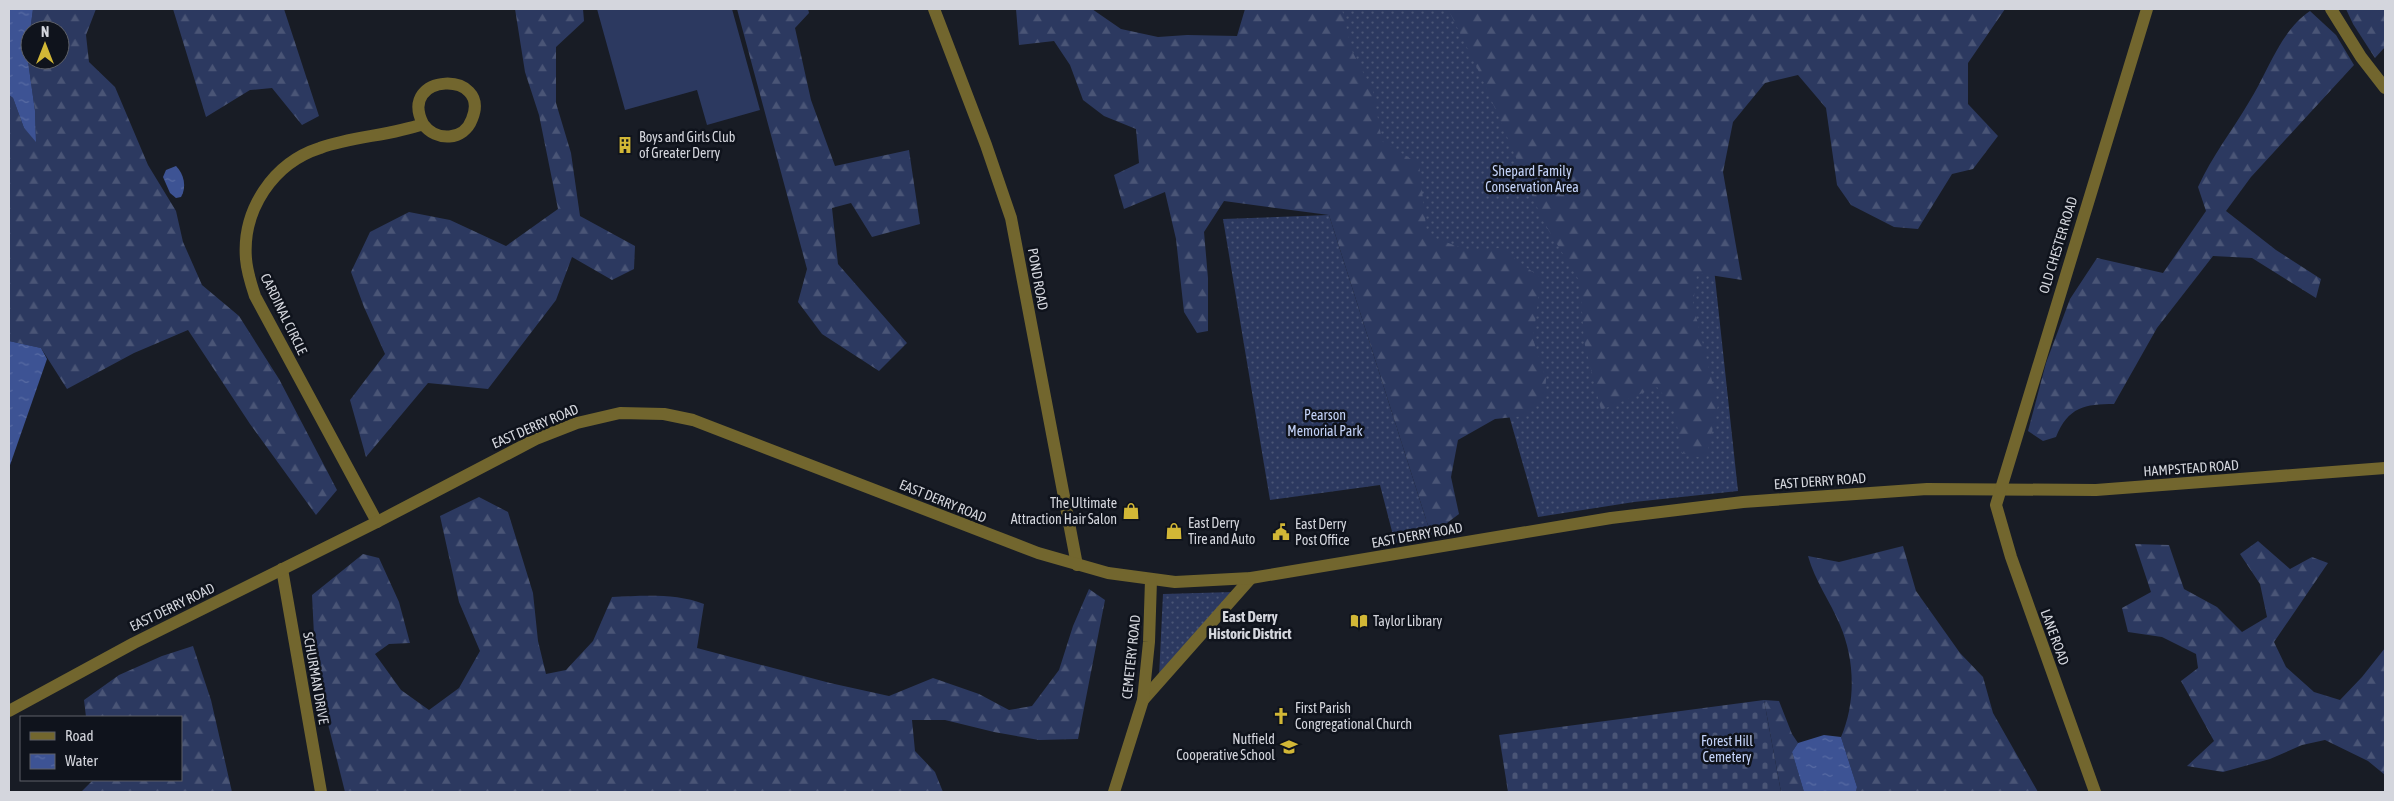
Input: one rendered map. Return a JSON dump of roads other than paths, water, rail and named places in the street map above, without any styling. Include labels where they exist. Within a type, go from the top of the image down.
[{"type":"street","name":"POND ROAD","points":[[934,9],[986,144],[1011,218],[1077,565]]},
{"type":"street","name":"OLD CHESTER ROAD","points":[[1999,490],[2147,9]]},
{"type":"street","points":[[2332,9],[2356,51],[2385,88]]},
{"type":"street","points":[[455,83],[464,88],[471,96],[474,106],[474,117],[469,126],[461,133],[451,137],[440,136],[430,132],[423,124],[419,109],[421,99],[427,90],[435,84],[455,83]]},
{"type":"street","name":"CARDINAL CIRCLE","points":[[377,522],[255,296],[249,277],[246,241],[254,209],[262,192],[279,171],[296,158],[322,147],[388,134],[423,124]]},
{"type":"street","name":"EAST DERRY ROAD","points":[[9,711],[119,651],[377,522],[510,451],[563,428],[606,416],[649,412],[679,416],[707,425],[1001,540],[1077,565],[1152,580],[1200,582],[1251,578],[1585,522],[1696,507],[1890,491],[1999,490]]},
{"type":"street","name":"HAMPSTEAD ROAD","points":[[1999,490],[2106,489],[2385,468]]},
{"type":"street","name":"LANE ROAD","points":[[1999,490],[1996,505],[2010,557],[2095,792]]},
{"type":"street","name":"SCHURMAN DRIVE","points":[[282,569],[320,792]]},
{"type":"street","points":[[1143,700],[1251,578]]},
{"type":"street","name":"CEMETERY ROAD","points":[[1114,792],[1143,700],[1149,642],[1152,580]]},
{"type":"water","points":[[9,9],[33,9],[32,20],[20,20],[20,70],[29,70],[35,111],[36,142],[24,128],[13,98],[9,95]]},
{"type":"water","points":[[176,166],[183,177],[184,189],[181,197],[176,198],[170,193],[163,177],[166,170]]},
{"type":"water","points":[[9,341],[41,348],[47,359],[9,468]]},
{"type":"water","points":[[1824,735],[1841,737],[1857,787],[1856,792],[1804,792],[1792,752],[1798,743]]},
{"type":"place","name":"Boys and Girls Club of Greater Derry","points":[[625,145]]},
{"type":"place","name":"The Ultimate Attraction Hair Salon","points":[[1131,511]]},
{"type":"place","name":"East Derry Tire and Auto","points":[[1174,531]]},
{"type":"place","name":"East Derry Post Office","points":[[1281,532]]},
{"type":"place","name":"Taylor Library","points":[[1359,621]]},
{"type":"place","name":"First Parish Congregational Church","points":[[1281,716]]},
{"type":"place","name":"Nutfield Cooperative School","points":[[1289,747]]},
{"type":"district","name":"East Derry Historic District","points":[[1250,624]]},
{"type":"park label","name":"Shepard Family Conservation Area","points":[[1532,180]]},
{"type":"park label","name":"Pearson Memorial Park","points":[[1325,424]]},
{"type":"park label","name":"Forest Hill Cemetery","points":[[1727,750]]}]
